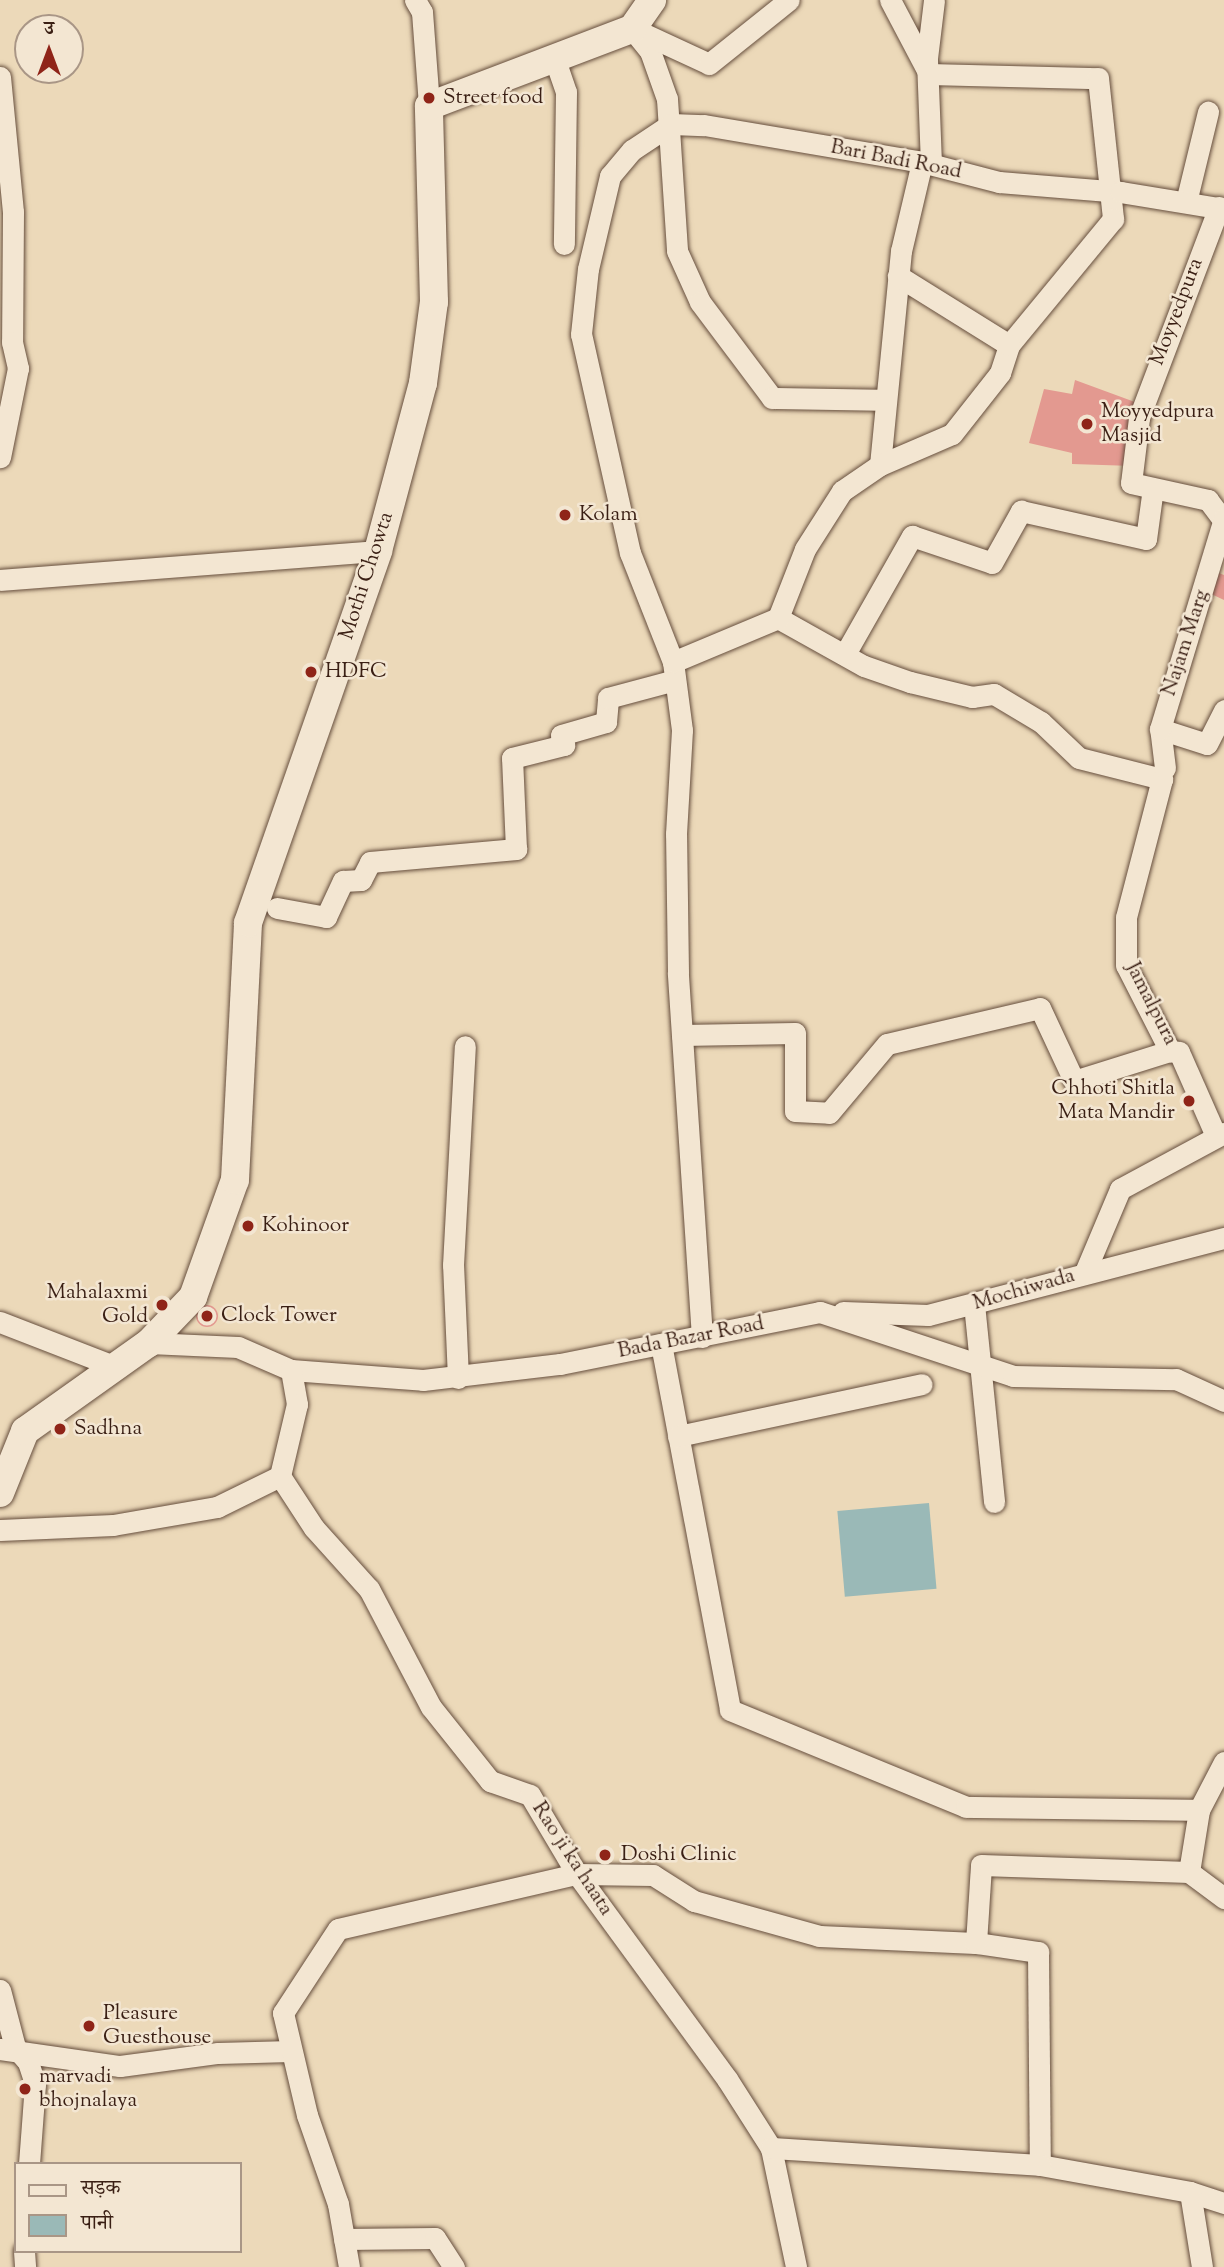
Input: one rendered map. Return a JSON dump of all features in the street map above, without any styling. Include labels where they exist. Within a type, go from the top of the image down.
[{"type":"main road","points":[[429,106],[632,29],[652,0]]},
{"type":"main road","name":"Mothi Chowta","points":[[0,1493],[25,1431],[111,1365],[149,1343],[194,1297],[235,1180],[248,923],[378,551],[423,383],[434,302],[429,106]]},
{"type":"street","points":[[415,0],[422,12],[429,106]]},
{"type":"street","points":[[632,29],[709,64],[789,0]]},
{"type":"street","points":[[890,0],[929,74]]},
{"type":"street","points":[[880,465],[883,400],[898,276],[926,163],[934,0]]},
{"type":"street","points":[[632,29],[650,51],[671,124],[677,251],[700,302],[772,398],[883,400]]},
{"type":"street","points":[[555,60],[566,92],[564,244]]},
{"type":"street","points":[[277,908],[326,917],[343,881],[361,880],[370,862],[516,849],[512,758],[564,745],[561,735],[606,722],[608,698],[674,671],[778,618],[805,549],[842,491],[880,465],[952,434],[1000,373],[1009,345],[1113,219],[1115,191],[1098,78],[929,74]]},
{"type":"street","points":[[0,77],[13,212],[12,342],[18,368],[0,457]]},
{"type":"street","points":[[1186,202],[1208,112]]},
{"type":"street","points":[[671,124],[632,150],[610,176],[587,269],[581,334],[630,553],[674,671],[682,730],[676,834],[682,1035],[702,1337]]},
{"type":"street","name":"Bari Badi Road","points":[[671,124],[768,134],[926,163],[999,182],[1115,191],[1221,208]]},
{"type":"street","name":"Moyyedpura","points":[[1153,488],[1132,482],[1139,418],[1221,208]]},
{"type":"street","points":[[898,276],[1009,345]]},
{"type":"street","points":[[845,654],[912,536],[992,563],[1021,511],[1146,539],[1153,488],[1208,500],[1224,519]]},
{"type":"street","name":"Najam Marg","points":[[1160,729],[1224,519]]},
{"type":"street","points":[[0,580],[378,551]]},
{"type":"street","points":[[778,618],[845,654],[910,682],[972,697],[994,694],[1041,722],[1079,758],[1163,774],[1160,729],[1207,744],[1224,710]]},
{"type":"street","name":"Jamalpura","points":[[1163,774],[1126,917],[1126,965],[1170,1051],[1179,1052],[1220,1135]]},
{"type":"street","points":[[682,1035],[795,1033],[795,1111],[829,1113],[887,1044],[1040,1008],[1074,1082],[1170,1051]]},
{"type":"street","points":[[458,1378],[453,1265],[465,1046]]},
{"type":"street","points":[[1085,1272],[1121,1189],[1220,1135]]},
{"type":"street","name":"Mochiwada","points":[[820,1312],[929,1315],[1085,1272],[1224,1238]]},
{"type":"street","points":[[974,1304],[994,1502]]},
{"type":"street","points":[[820,1312],[1013,1376],[1176,1379],[1224,1401]]},
{"type":"street","name":"Bada Bazar Road","points":[[149,1343],[238,1347],[290,1370],[366,1380],[458,1378],[702,1337],[820,1312]]},
{"type":"street","points":[[0,1322],[111,1365]]},
{"type":"street","points":[[661,1344],[730,1710],[967,1807],[1199,1810]]},
{"type":"street","points":[[0,1530],[113,1525],[217,1507],[280,1476],[297,1404],[290,1370]]},
{"type":"street","points":[[678,1436],[922,1384]]},
{"type":"street","name":"Rao ji ka haata","points":[[280,1476],[314,1528],[369,1589],[431,1707],[490,1781],[530,1795],[577,1874],[771,2148],[796,2267]]},
{"type":"street","points":[[1189,1872],[1199,1810],[1224,1762]]},
{"type":"street","points":[[976,1943],[981,1865],[1189,1872],[1224,1898]]},
{"type":"street","points":[[349,2267],[344,2239],[290,2051],[283,2013],[338,1928],[577,1874],[653,1875],[694,1901],[819,1936],[976,1943],[1038,1952],[1040,2165]]},
{"type":"street","points":[[0,1990],[7,2048],[28,2062],[35,2084],[29,2162]]},
{"type":"street","points":[[7,2048],[49,2059],[120,2066],[218,2053],[290,2051]]},
{"type":"street","points":[[771,2148],[1040,2165],[1190,2192],[1224,2203]]},
{"type":"street","points":[[1190,2192],[1202,2267]]},
{"type":"street","points":[[344,2239],[435,2238],[454,2267]]},
{"type":"water","points":[[929,1503],[936,1589],[845,1597],[837,1511]]},
{"type":"building","name":"Moyyedpura Masjid","points":[[1075,380],[1143,405],[1133,466],[1072,464],[1072,453],[1029,443],[1044,389],[1072,394]]},
{"type":"building","points":[[1216,572],[1224,575],[1224,600],[1207,592]]},
{"type":"building","name":"Clock Tower","points":[[207,1305],[215,1308],[218,1316],[215,1324],[207,1327],[199,1324],[196,1316],[199,1308]]},
{"type":"place","name":"Street food","points":[[429,98]]},
{"type":"place","name":"Moyyedpura Masjid","points":[[1087,424]]},
{"type":"place","name":"Kolam","points":[[565,515]]},
{"type":"place","name":"HDFC","points":[[311,672]]},
{"type":"place","name":"Chhoti Shitla Mata Mandir","points":[[1189,1101]]},
{"type":"place","name":"Kohinoor","points":[[248,1226]]},
{"type":"place","name":"Mahalaxmi Gold","points":[[162,1305]]},
{"type":"place","name":"Clock Tower","points":[[207,1316]]},
{"type":"place","name":"Sadhna","points":[[60,1429]]},
{"type":"place","name":"Doshi Clinic","points":[[605,1855]]},
{"type":"place","name":"Pleasure Guesthouse","points":[[89,2026]]},
{"type":"place","name":"marvadi bhojnalaya","points":[[25,2089]]}]
